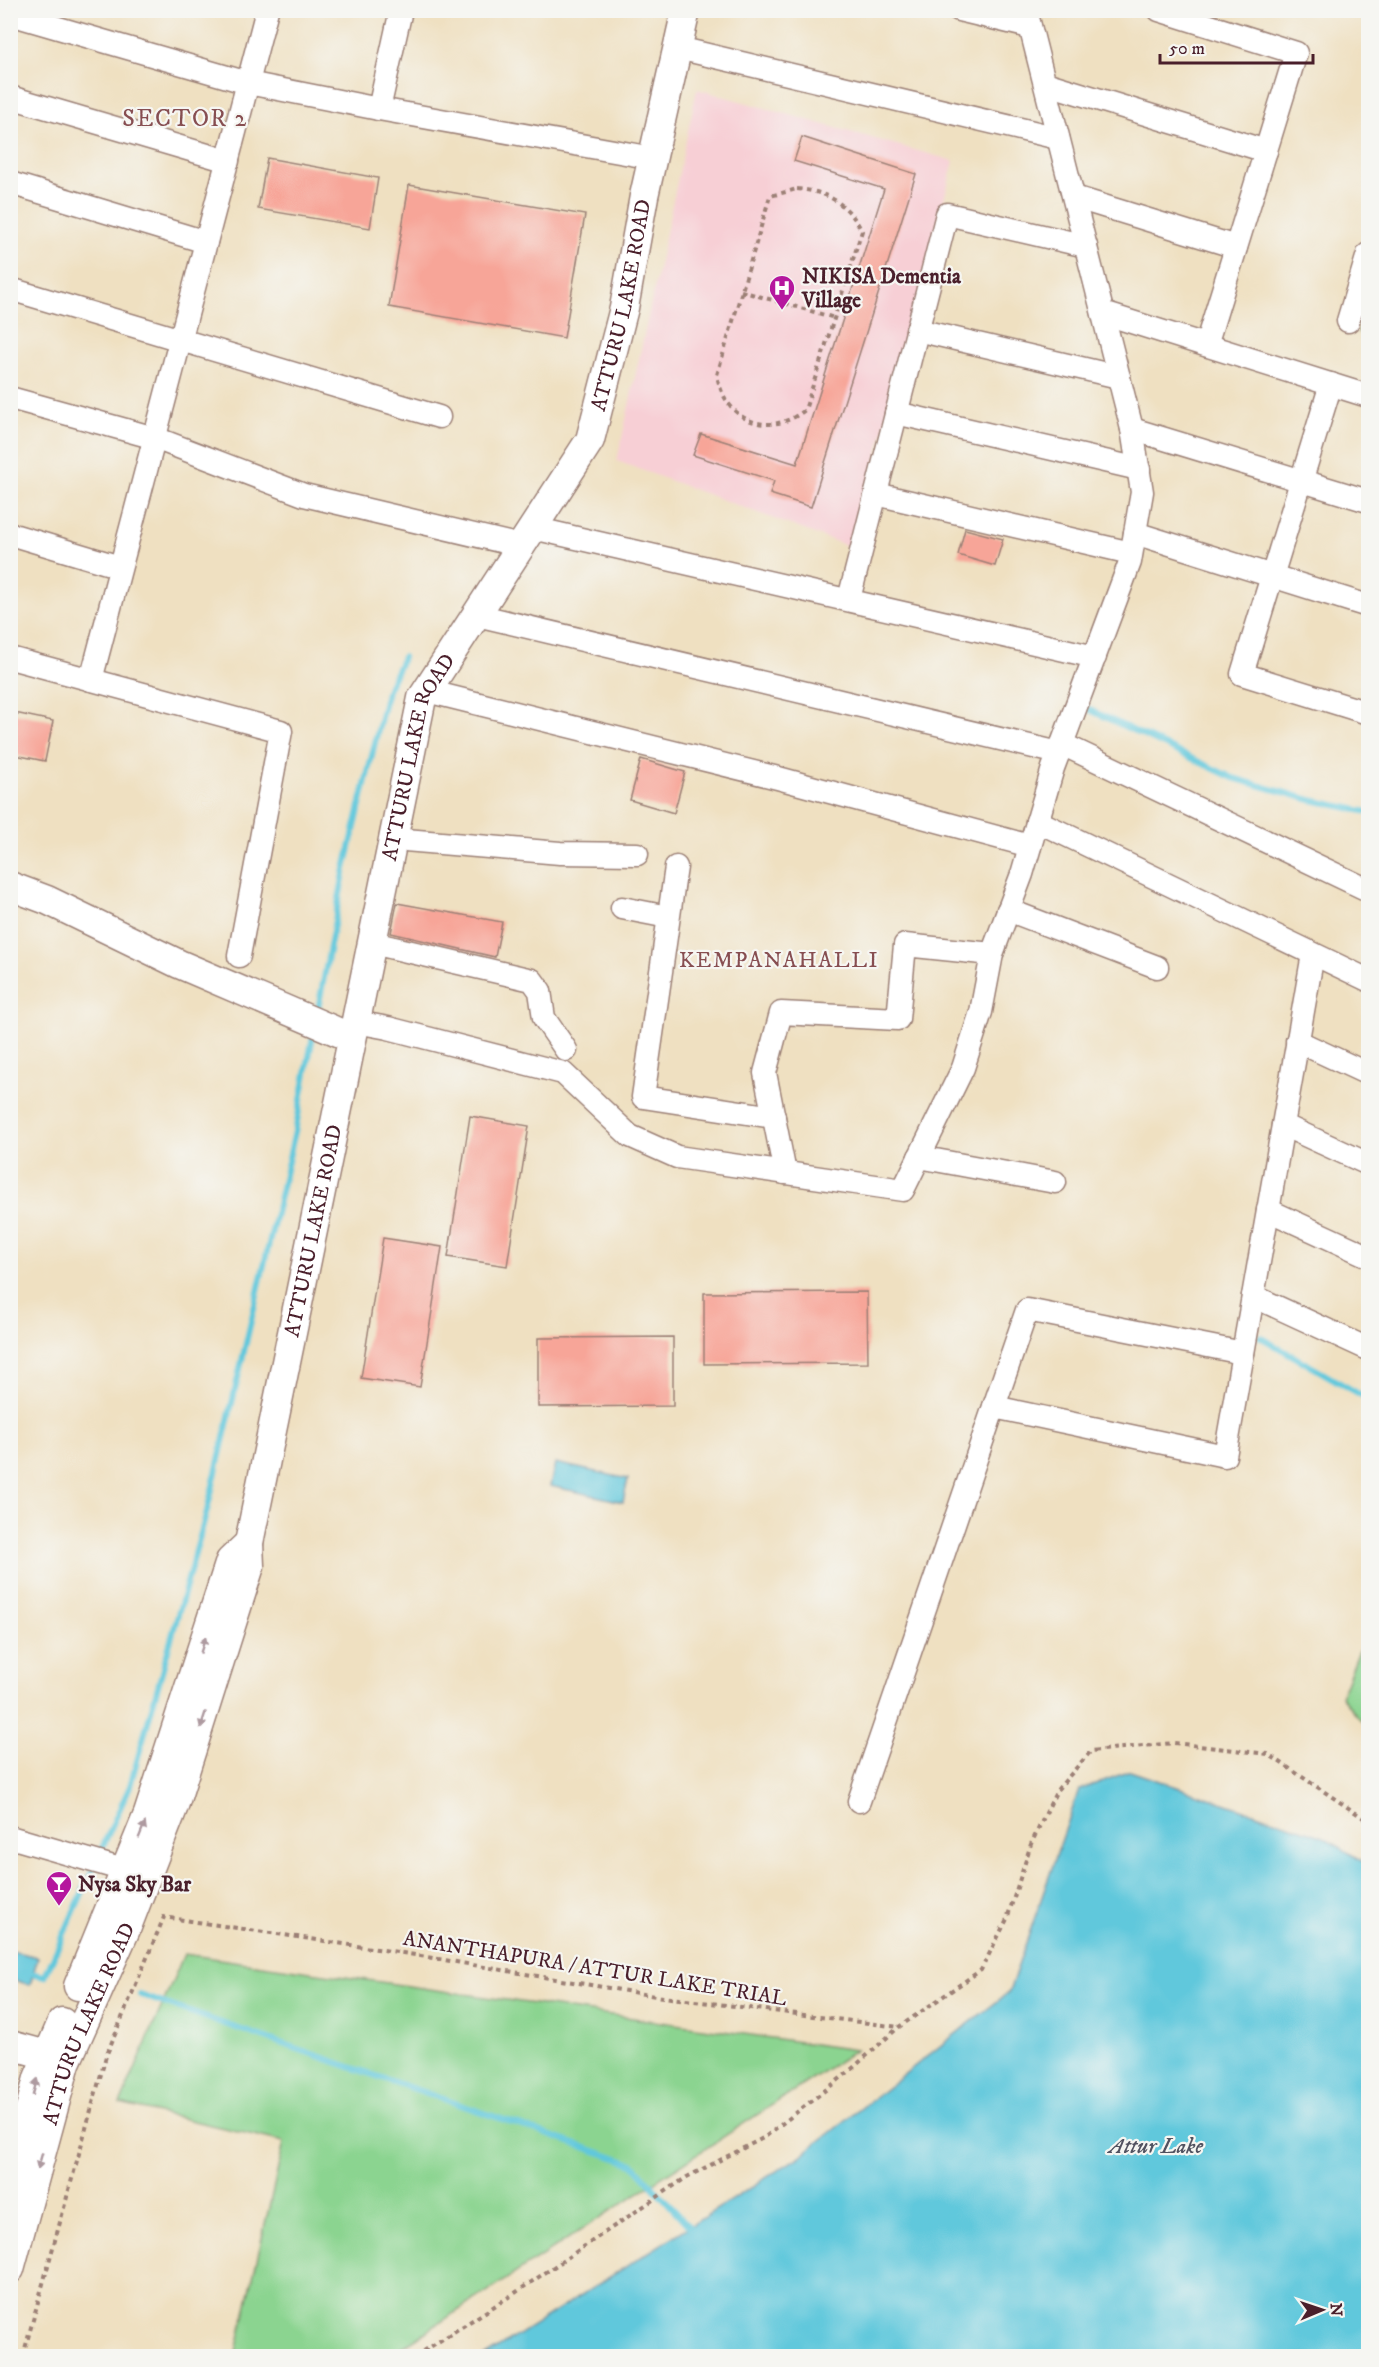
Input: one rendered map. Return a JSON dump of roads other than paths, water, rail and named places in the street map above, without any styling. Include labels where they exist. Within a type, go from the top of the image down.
[{"type":"street","points":[[91,680],[267,10]]},
{"type":"street","points":[[379,109],[400,10]]},
{"type":"street","name":"ATTURU LAKE ROAD","points":[[10,2269],[66,2063],[127,1927],[148,1814],[230,1561],[249,1543],[422,698],[590,440],[624,308],[653,158],[686,10]]},
{"type":"street","points":[[10,886],[47,900],[179,964],[354,1030],[388,1028],[563,1073],[630,1136],[677,1157],[903,1190],[963,1068],[981,1012],[992,954],[1030,846],[1060,749],[1095,657],[1133,543],[1142,492],[1132,429],[1028,19],[959,10]]},
{"type":"street","points":[[1159,10],[1296,53],[1206,345]]},
{"type":"street","points":[[10,14],[248,83],[653,158]]},
{"type":"street","points":[[678,48],[1058,138]]},
{"type":"street","points":[[1045,83],[1266,151]]},
{"type":"street","points":[[10,97],[228,161]]},
{"type":"street","points":[[10,183],[206,242]]},
{"type":"street","points":[[1074,197],[1236,247]]},
{"type":"street","points":[[849,599],[947,214],[1086,246]]},
{"type":"street","points":[[1348,321],[1368,254]]},
{"type":"street","points":[[10,289],[439,417]]},
{"type":"street","points":[[1103,312],[1368,396]]},
{"type":"street","points":[[917,330],[1119,377]]},
{"type":"street","points":[[1331,384],[1242,674],[1368,713]]},
{"type":"street","points":[[10,398],[155,438],[304,495],[849,599],[1095,657]]},
{"type":"street","points":[[896,413],[1138,469]]},
{"type":"street","points":[[1132,429],[1368,501]]},
{"type":"street","points":[[876,494],[1133,543],[1273,576],[1368,606]]},
{"type":"street","points":[[10,534],[120,567]]},
{"type":"street","points":[[477,615],[1060,749],[1368,890]]},
{"type":"street","points":[[10,658],[281,731],[239,956]]},
{"type":"street","points":[[427,691],[778,778],[1030,846]]},
{"type":"street","points":[[1037,821],[1368,980]]},
{"type":"street","points":[[393,839],[560,853],[637,854]]},
{"type":"street","points":[[630,1136],[643,1097],[676,867]]},
{"type":"street","points":[[622,908],[668,917]]},
{"type":"street","points":[[1008,910],[1157,967]]},
{"type":"street","points":[[381,945],[532,980],[540,991],[544,1018],[566,1050]]},
{"type":"street","points":[[785,1173],[765,1073],[781,1013],[898,1019],[905,945],[992,954]]},
{"type":"street","points":[[994,1407],[1225,1456],[1312,954]]},
{"type":"street","points":[[1297,1041],[1368,1074]]},
{"type":"street","points":[[643,1097],[774,1117]]},
{"type":"street","points":[[1283,1125],[1368,1164]]},
{"type":"street","points":[[919,1157],[1055,1182]]},
{"type":"street","points":[[1268,1210],[1368,1256]]},
{"type":"street","points":[[1253,1296],[1368,1349]]},
{"type":"street","points":[[860,1802],[1027,1310],[1243,1353]]},
{"type":"street","points":[[10,1837],[136,1874]]},
{"type":"street","name":"ATTURU LAKE ROAD","points":[[10,2185],[38,2078],[47,2055],[136,1874]]},
{"type":"street","points":[[10,2045],[47,2055]]},
{"type":"water","points":[[555,1463],[628,1479],[623,1502],[550,1486]]},
{"type":"water","name":"Attur Lake","points":[[1130,1771],[1324,1837],[1368,1865],[1368,2356],[485,2356],[799,2157],[1009,1992],[1079,1790]]},
{"type":"water","points":[[11,1951],[38,1957],[30,1985],[11,1979]]},
{"type":"waterway","points":[[317,1014],[344,873],[387,692],[403,657]]},
{"type":"waterway","points":[[1088,709],[1233,778],[1311,800],[1368,812]]},
{"type":"waterway","points":[[98,1857],[130,1786],[207,1511],[296,1127],[314,1030]]},
{"type":"waterway","points":[[1260,1337],[1368,1399]]},
{"type":"waterway","points":[[10,1969],[45,1976],[94,1867]]},
{"type":"waterway","points":[[140,1995],[633,2164],[693,2231]]},
{"type":"place","name":"NIKISA Dementia Village","points":[[782,311]]},
{"type":"place","name":"Nysa Sky Bar","points":[[59,1907]]},
{"type":"district","name":"SECTOR 2","points":[[185,118]]},
{"type":"district","name":"KEMPANAHALLI","points":[[779,959]]}]
